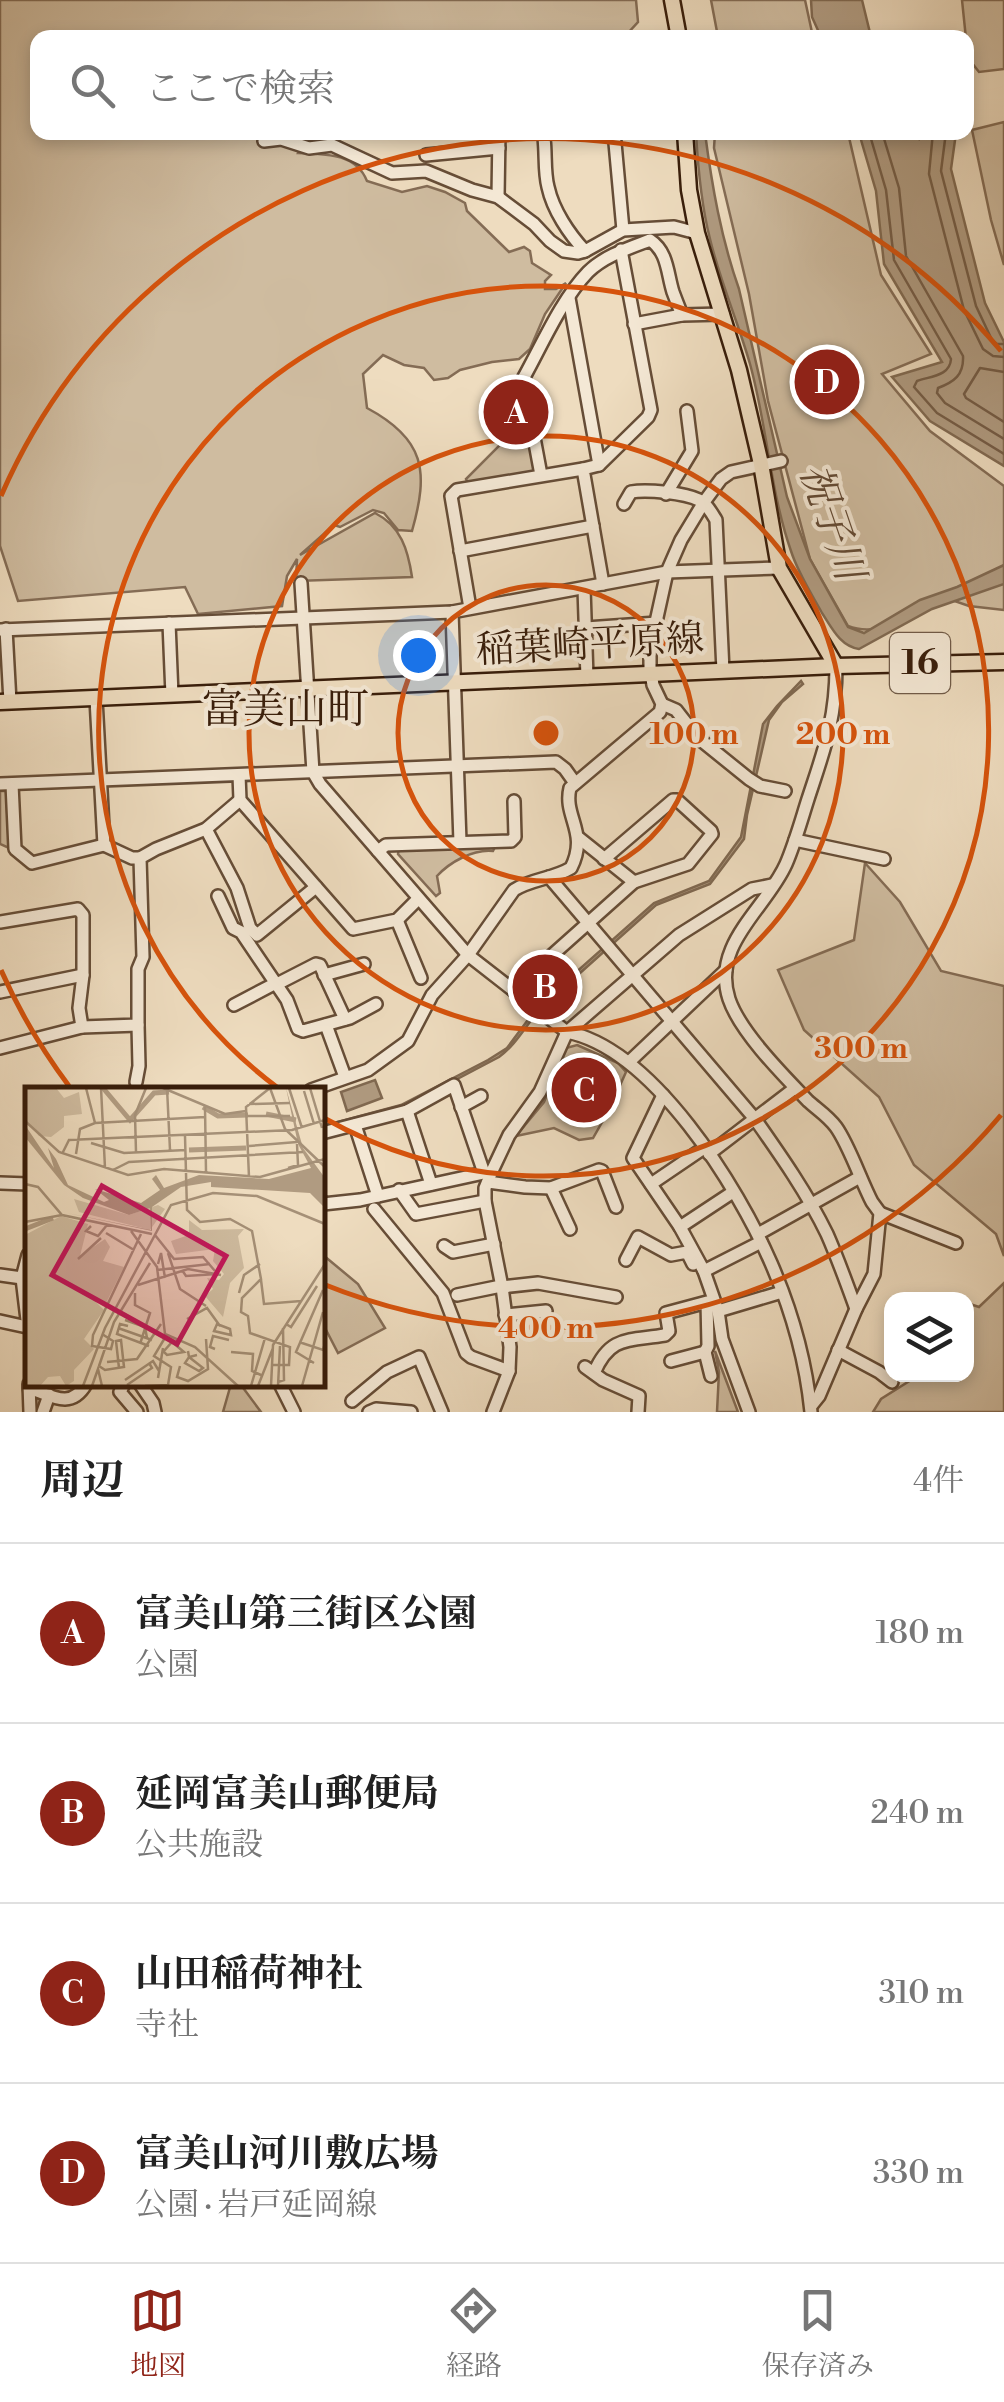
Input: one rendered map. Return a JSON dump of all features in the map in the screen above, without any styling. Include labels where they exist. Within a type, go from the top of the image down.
[{"type":"main road","points":[[672,0],[678,30]]},
{"type":"main road","points":[[686,140],[697,233],[735,354],[779,568],[836,666]]},
{"type":"main road","name":"稲葉崎平原線","points":[[5,702],[1004,662]]},
{"type":"street","points":[[264,142],[275,140]]},
{"type":"street","points":[[284,140],[309,148],[332,145],[388,172],[426,171],[498,197],[564,250],[585,251],[623,230],[674,226],[697,233]]},
{"type":"street","points":[[498,197],[499,140]]},
{"type":"street","points":[[544,140],[547,184],[554,206],[585,251]]},
{"type":"street","points":[[615,140],[623,230]]},
{"type":"street","points":[[426,155],[499,148]]},
{"type":"street","points":[[541,475],[523,378],[569,298],[590,270],[621,250],[650,240],[668,265],[682,316]]},
{"type":"street","points":[[470,608],[451,496],[457,490],[599,465],[648,417],[650,410],[621,250]]},
{"type":"street","points":[[569,298],[599,465]]},
{"type":"street","points":[[634,324],[723,314]]},
{"type":"street","points":[[666,494],[692,452],[687,411]]},
{"type":"street","points":[[781,461],[731,472],[704,502],[666,572],[650,649],[653,685],[662,704],[676,710],[697,736],[752,781],[785,791]]},
{"type":"street","points":[[583,469],[603,584]]},
{"type":"street","points":[[624,504],[631,492],[642,490],[688,496],[704,502],[716,520],[723,671]]},
{"type":"street","points":[[460,551],[592,526]]},
{"type":"street","points":[[5,702],[3,630],[452,612],[666,572],[779,568]]},
{"type":"street","points":[[302,583],[313,772],[320,784],[468,954],[567,1032],[582,1035],[628,1062],[663,1095],[706,1151],[760,1238],[795,1332],[811,1409]]},
{"type":"street","points":[[584,588],[587,678]]},
{"type":"street","points":[[452,612],[460,842]]},
{"type":"street","points":[[169,623],[172,695]]},
{"type":"street","points":[[586,628],[656,624]]},
{"type":"street","points":[[836,666],[832,724],[820,768],[784,870],[730,950],[726,970],[728,994],[740,1020],[764,1053],[836,1126],[880,1213],[956,1242]]},
{"type":"street","points":[[96,699],[104,845]]},
{"type":"street","points":[[319,1087],[368,1070],[408,1042],[432,995],[516,888],[570,868],[579,838],[568,794],[575,783],[656,716],[662,704]]},
{"type":"street","points":[[240,800],[206,830],[140,858],[104,845],[32,864],[14,849],[6,784],[556,762],[575,783]]},
{"type":"street","points":[[239,775],[240,800],[353,930],[397,920],[418,899]]},
{"type":"street","points":[[513,990],[634,882],[688,864],[712,834],[673,800],[604,859]]},
{"type":"street","points":[[378,851],[386,845],[511,840],[515,836],[514,801]]},
{"type":"street","points":[[206,830],[237,888],[250,928],[257,935],[316,886]]},
{"type":"street","points":[[579,838],[634,882]]},
{"type":"street","points":[[795,840],[884,859]]},
{"type":"street","points":[[136,1082],[138,969],[143,957],[140,858]]},
{"type":"street","points":[[549,878],[755,1118],[811,1204],[856,1309]]},
{"type":"street","points":[[493,1412],[510,1371],[510,1347],[485,1201],[487,1177],[510,1134],[540,1092],[567,1032],[679,936],[752,889],[772,885]]},
{"type":"street","points":[[218,896],[233,928],[242,932],[287,1000],[298,1029],[345,1019],[376,1004]]},
{"type":"street","points":[[0,922],[78,909],[83,915],[79,1008],[82,1027]]},
{"type":"street","points":[[397,920],[421,978]]},
{"type":"street","points":[[234,1005],[316,964],[320,965],[345,1019]]},
{"type":"street","points":[[324,975],[364,964]]},
{"type":"street","points":[[628,1062],[726,970]]},
{"type":"street","points":[[0,992],[82,975]]},
{"type":"street","points":[[0,1048],[82,1027],[138,1025]]},
{"type":"street","points":[[326,1025],[345,1077]]},
{"type":"street","points":[[325,1132],[407,1110],[454,1085],[487,1177]]},
{"type":"street","points":[[650,1184],[706,1151],[796,1088]]},
{"type":"street","points":[[663,1095],[633,1158],[704,1270],[718,1311],[722,1339],[749,1412]]},
{"type":"street","points":[[461,1106],[481,1096]]},
{"type":"street","points":[[407,1110],[431,1184]]},
{"type":"street","points":[[355,1125],[376,1202],[443,1293],[466,1352],[510,1371]]},
{"type":"street","points":[[325,1203],[376,1202],[399,1190],[487,1177],[525,1187],[551,1188],[602,1171],[616,1207]]},
{"type":"street","points":[[704,1270],[860,1178]]},
{"type":"street","points":[[0,1183],[25,1184]]},
{"type":"street","points":[[551,1188],[570,1229]]},
{"type":"street","points":[[399,1190],[416,1214],[485,1201]]},
{"type":"street","points":[[680,1227],[733,1192]]},
{"type":"street","points":[[811,1409],[874,1274],[880,1213]]},
{"type":"street","points":[[626,1260],[638,1237],[672,1255],[687,1252],[702,1280],[716,1338],[722,1339]]},
{"type":"street","points":[[444,1246],[453,1252],[494,1244]]},
{"type":"street","points":[[25,1266],[25,1303]]},
{"type":"street","points":[[0,1275],[22,1278]]},
{"type":"street","points":[[457,1295],[538,1283],[616,1297]]},
{"type":"street","points":[[718,1311],[782,1292]]},
{"type":"street","points":[[707,1302],[705,1352],[711,1376]]},
{"type":"street","points":[[638,1412],[639,1396],[589,1370],[602,1352],[629,1338],[665,1335],[669,1331],[666,1313],[707,1302]]},
{"type":"street","points":[[506,1315],[546,1311]]},
{"type":"street","points":[[0,1321],[25,1327]]},
{"type":"street","points":[[838,1350],[884,1376]]},
{"type":"street","points":[[671,1361],[705,1352]]},
{"type":"street","points":[[352,1401],[387,1372],[420,1357],[442,1412]]},
{"type":"street","points":[[29,1387],[30,1412]]},
{"type":"street","points":[[31,1387],[68,1400],[79,1396],[84,1387]]},
{"type":"street","points":[[122,1387],[120,1392],[136,1412]]},
{"type":"street","points":[[142,1387],[154,1403],[155,1412]]},
{"type":"street","points":[[282,1387],[294,1412]]},
{"type":"street","points":[[43,1412],[49,1395]]},
{"type":"street","points":[[368,1412],[411,1412]]},
{"type":"shaded area","points":[[0,0],[636,0],[638,22],[631,30],[30,30],[30,140],[303,140],[298,153],[347,160],[367,181],[402,192],[427,186],[445,192],[465,203],[467,211],[509,252],[524,247],[530,251],[532,263],[551,275],[545,281],[545,289],[556,289],[566,283],[545,314],[530,349],[519,359],[492,362],[434,380],[424,368],[404,365],[383,355],[363,374],[367,408],[401,432],[418,459],[420,491],[412,531],[398,530],[384,513],[373,510],[340,527],[334,525],[300,555],[375,513],[402,540],[412,577],[296,581],[297,559],[287,576],[282,606],[198,614],[185,587],[18,601],[0,546]]},
{"type":"shaded area","points":[[711,0],[805,0],[811,30],[717,30]]},
{"type":"shaded area","points":[[962,0],[1004,0],[1004,69],[979,72],[974,66],[974,30],[965,30]]},
{"type":"shaded area","points":[[1004,122],[1004,265],[991,220],[974,130]]},
{"type":"shaded area","points":[[715,140],[850,140],[881,275],[931,354],[882,374],[930,431],[1004,486],[1004,610],[949,599],[886,627],[848,626],[810,559],[768,401],[749,294]]},
{"type":"shaded area","points":[[518,384],[536,472],[468,483],[466,479],[500,445],[509,387]]},
{"type":"shaded area","points":[[0,791],[6,791],[9,848],[0,844]]},
{"type":"shaded area","points":[[496,845],[493,851],[470,854],[442,871],[437,876],[440,893],[436,896],[398,854],[399,848]]},
{"type":"shaded area","points":[[865,863],[900,902],[941,971],[1004,986],[1004,1256],[996,1234],[914,1165],[879,1097],[804,1030],[778,970],[854,940]]},
{"type":"shaded area","points":[[577,1045],[618,1063],[626,1072],[593,1138],[579,1140],[554,1128],[516,1136],[544,1102],[566,1048]]},
{"type":"shaded area","points":[[325,1257],[358,1284],[385,1328],[338,1353],[325,1328]]},
{"type":"shaded area","points":[[1004,1283],[1004,1412],[873,1412],[881,1399],[908,1382],[974,1382],[974,1305],[979,1307]]},
{"type":"shaded area","points":[[715,1351],[738,1412],[717,1412],[719,1372]]},
{"type":"shaded area","points":[[230,1387],[242,1387],[261,1412],[223,1412]]},
{"type":"water","points":[[811,0],[862,0],[869,30],[818,30]]},
{"type":"water","points":[[697,140],[706,140],[722,231],[787,497],[810,559],[848,627],[864,633],[920,600],[1004,565],[1004,584],[932,609],[859,649],[847,644],[833,630],[801,575],[784,528],[750,364],[719,270],[700,186]]},
{"type":"water","points":[[861,140],[955,140],[951,169],[985,303],[1004,342],[1004,466],[930,421],[892,377],[942,362],[884,264],[876,191]]},
{"type":"water","points":[[801,681],[803,684],[769,720],[744,839],[710,884],[656,905],[542,1007],[511,1046],[499,1057],[400,1109],[325,1128],[401,1105],[507,1048],[539,1005],[654,903],[709,881],[741,837],[763,724]]},
{"type":"water","points":[[375,1080],[382,1098],[347,1111],[341,1092]]},
{"type":"place","name":"富美山河川敷広場","points":[[827,382]]},
{"type":"place","name":"富美山第三街区公園","points":[[516,412]]},
{"type":"place","name":"延岡富美山郵便局","points":[[545,987]]},
{"type":"place","name":"山田稲荷神社","points":[[584,1090]]},
{"type":"district","name":"富美山町","points":[[285,710]]},
{"type":"water label","name":"祝子川","points":[[831,522]]}]
